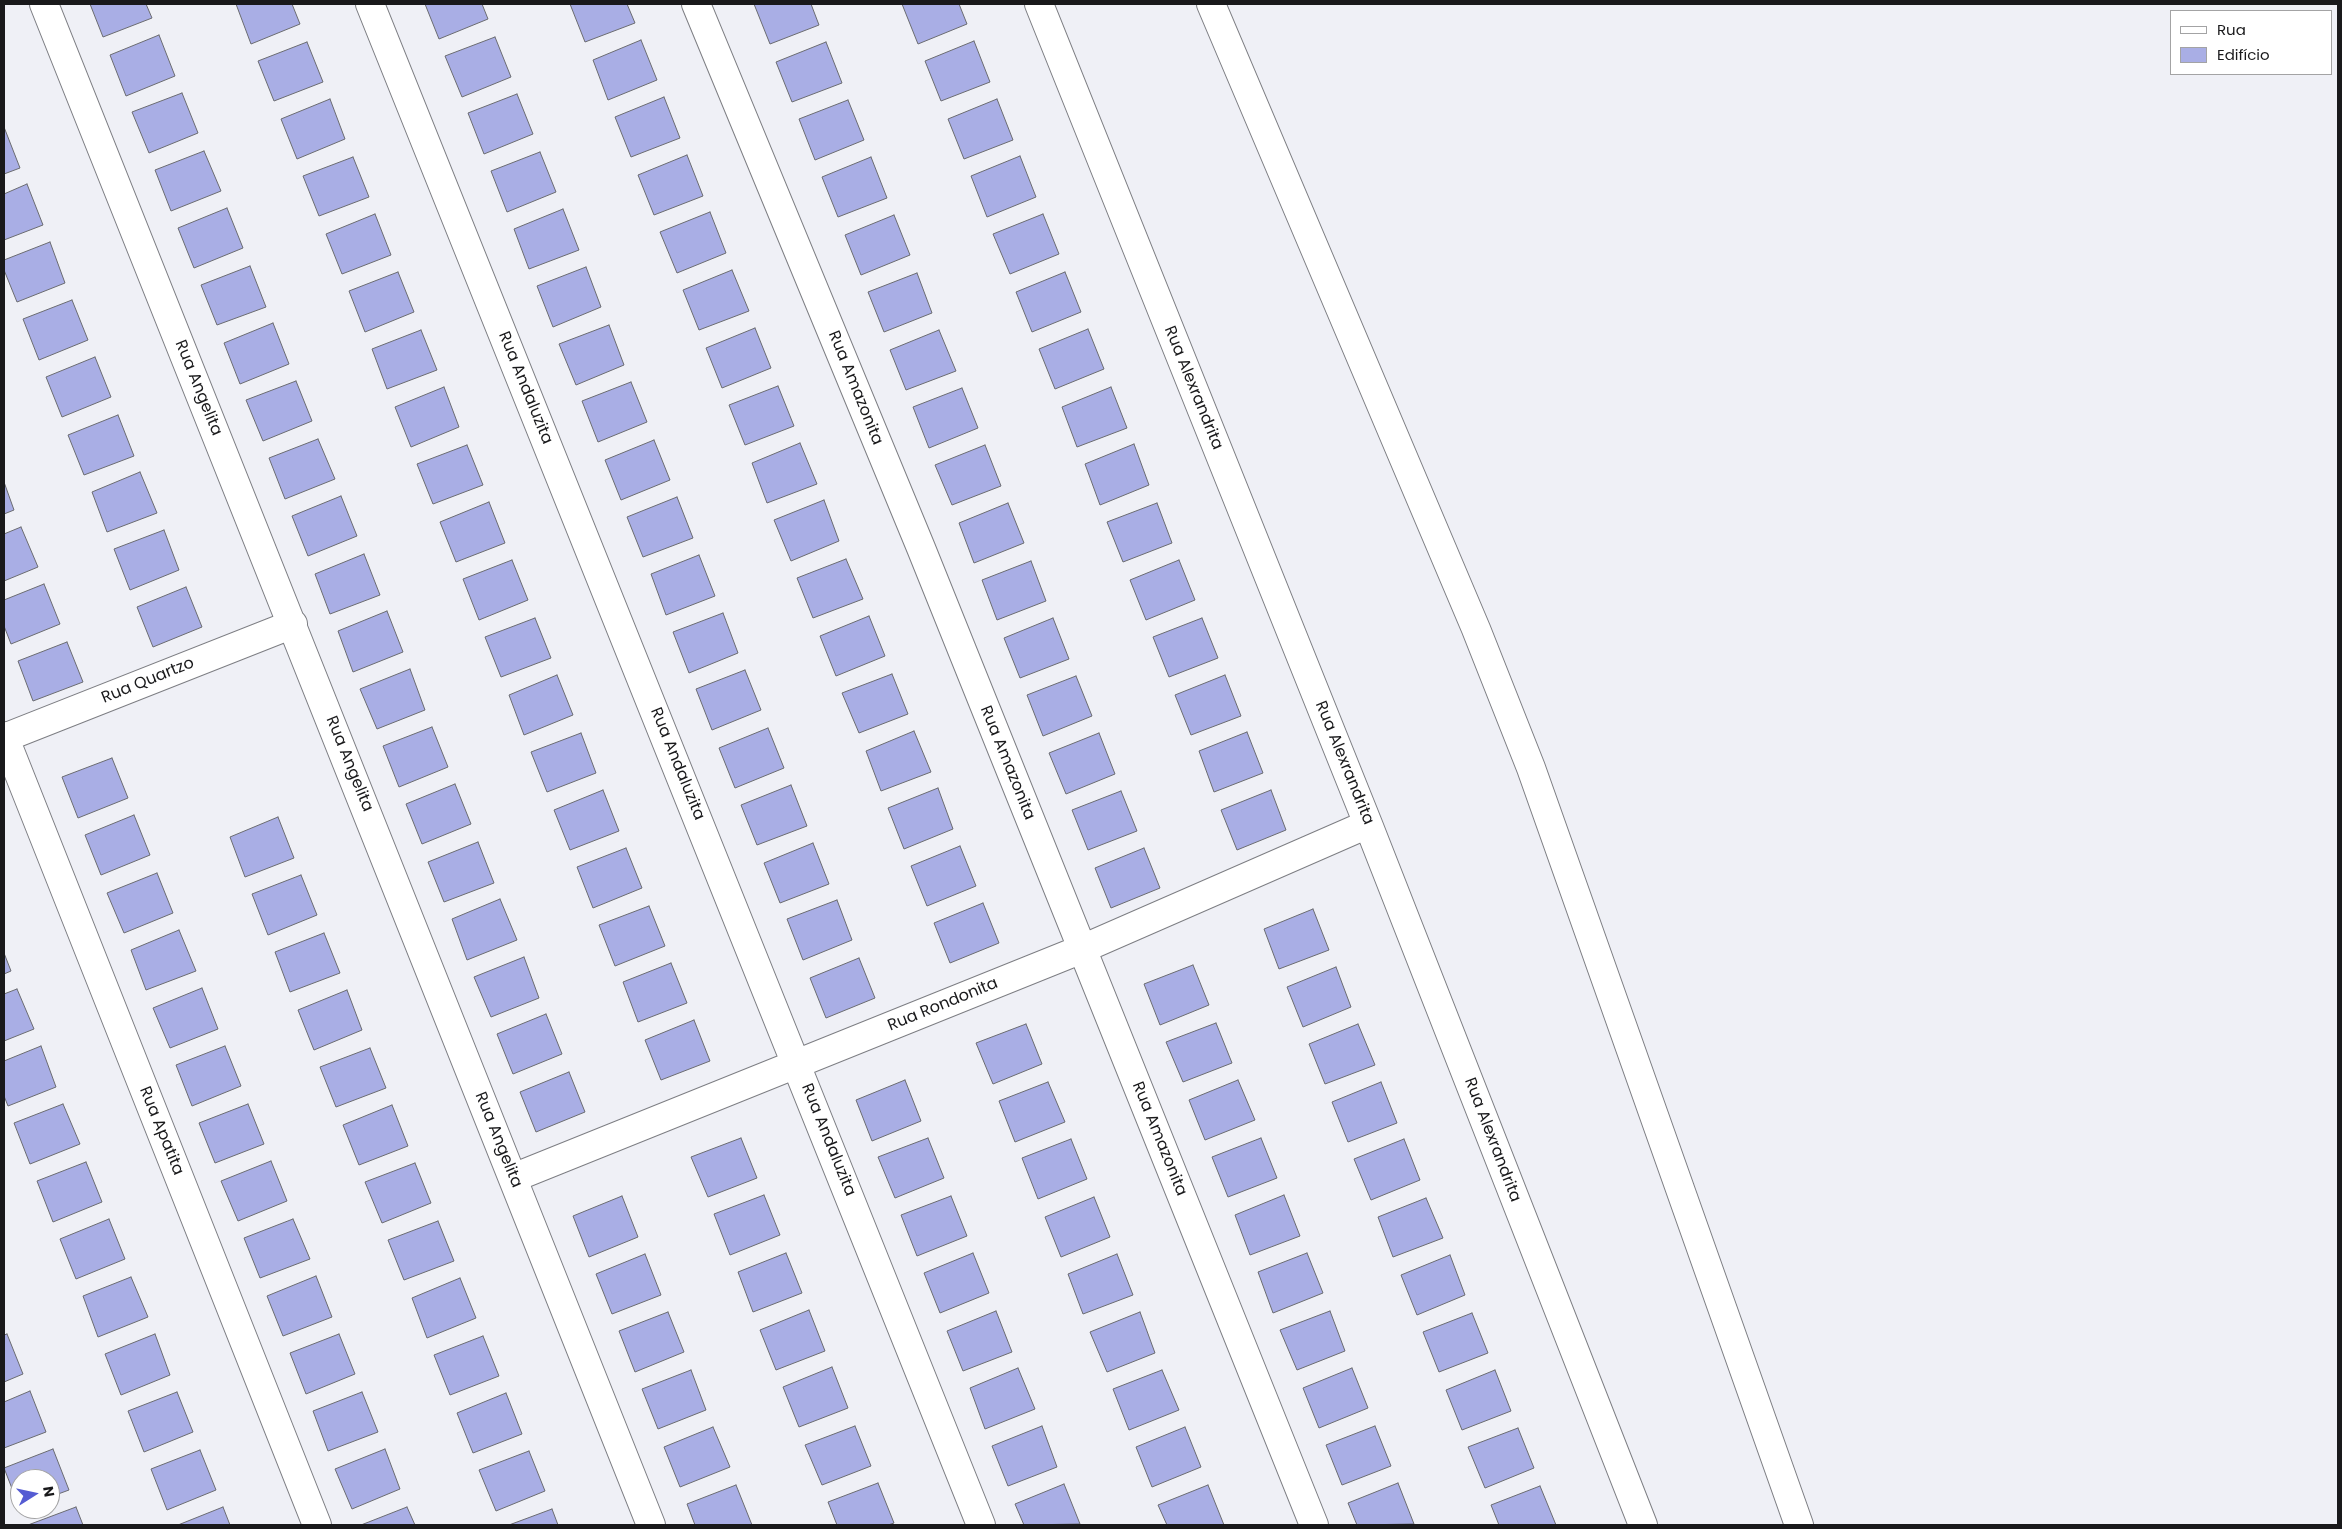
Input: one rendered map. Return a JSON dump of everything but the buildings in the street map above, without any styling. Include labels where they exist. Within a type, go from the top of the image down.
[{"type":"street","name":"Rua Angelita","points":[[44,4],[651,1525]]},
{"type":"street","name":"Rua Andaluzita","points":[[370,4],[981,1525]]},
{"type":"street","name":"Rua Amazonita","points":[[696,4],[917,539],[1314,1525]]},
{"type":"street","name":"Rua Alexrandrita","points":[[1039,4],[1368,824],[1643,1525]]},
{"type":"street","points":[[1211,4],[1476,629],[1531,768],[1799,1525]]},
{"type":"street","name":"Rua Quartzo","points":[[4,738],[293,624]]},
{"type":"street","name":"Rua Apatita","points":[[4,738],[318,1525]]},
{"type":"street","name":"Rua Rondonita","points":[[513,1178],[1082,949],[1368,824]]}]
